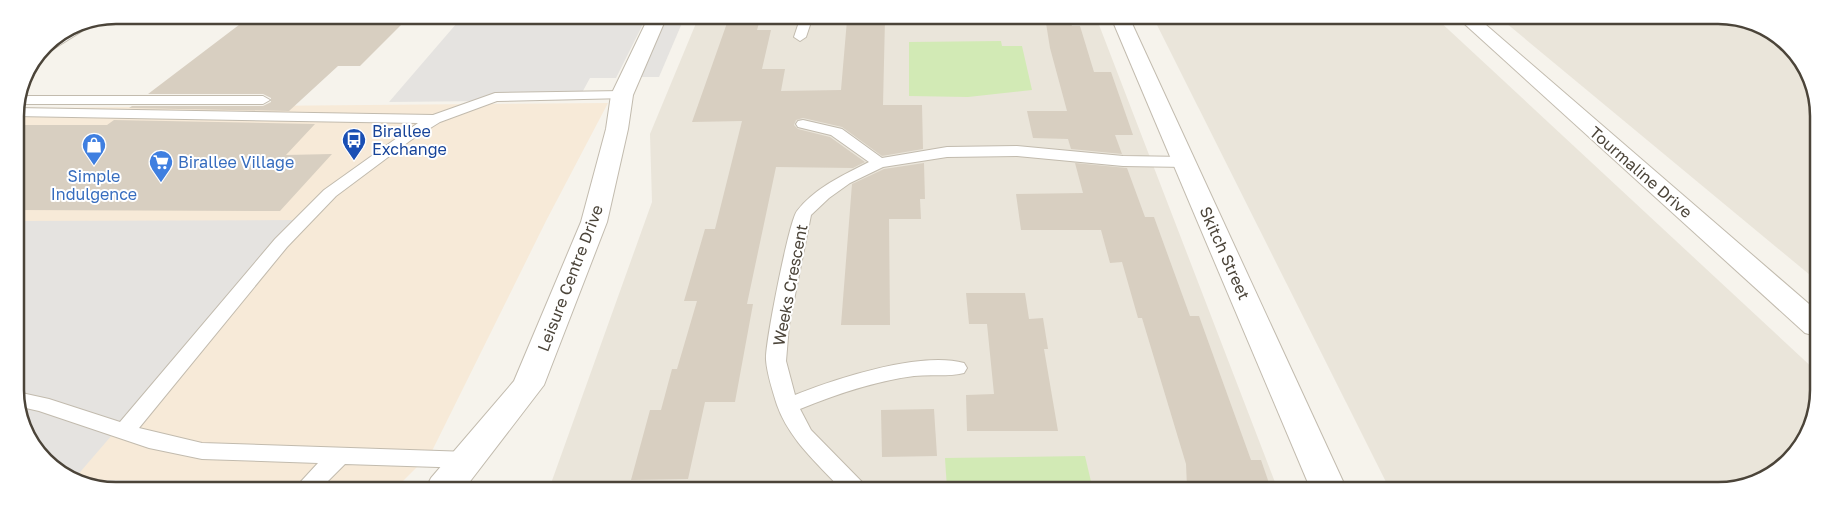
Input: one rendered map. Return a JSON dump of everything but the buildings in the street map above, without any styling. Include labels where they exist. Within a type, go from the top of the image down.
[{"type":"street","name":"Leisure Centre Drive","points":[[449,482],[528,385],[594,222],[617,129],[622,95],[654,24]]},
{"type":"street","name":"Skitch Street","points":[[1123,24],[1186,162],[1325,482]]},
{"type":"street","name":"Tourmaline Drive","points":[[1474,24],[1810,321]]},
{"type":"lane","points":[[800,38],[804,24]]},
{"type":"lane","points":[[125,431],[281,243],[330,194],[406,137],[435,119],[495,97],[622,95]]},
{"type":"lane","points":[[26,100],[263,100]]},
{"type":"lane","points":[[24,112],[435,119]]},
{"type":"lane","points":[[803,124],[824,125],[839,132],[879,163]]},
{"type":"lane","name":"Weeks Crescent","points":[[848,482],[803,435],[788,406],[776,361],[779,325],[803,214],[823,195],[844,180],[879,163],[947,152],[1017,151],[1123,161],[1186,162]]},
{"type":"lane","points":[[788,406],[840,385],[915,369],[957,368]]},
{"type":"lane","points":[[25,402],[125,431],[149,440],[202,451],[469,460]]},
{"type":"lane","points":[[313,482],[338,457]]},
{"type":"shaded area","points":[[456,24],[643,24],[616,78],[590,78],[578,100],[389,102]]},
{"type":"shaded area","points":[[661,24],[682,24],[659,77],[636,77]]},
{"type":"shaded area","points":[[696,24],[1099,24],[1275,482],[552,482],[652,202],[650,134]]},
{"type":"shaded area","points":[[1157,24],[1442,24],[1810,365],[1809,403],[1803,426],[1798,436],[1787,451],[1769,467],[1742,479],[1725,482],[1386,482]]},
{"type":"shaded area","points":[[1507,24],[1731,25],[1759,33],[1779,47],[1801,75],[1809,103],[1810,275]]},
{"type":"shaded area","name":"Birallee Village","points":[[608,103],[546,221],[431,453],[402,482],[115,482],[98,480],[75,473],[51,455],[36,436],[31,426],[24,391],[24,108]]},
{"type":"shaded area","points":[[297,220],[78,474],[60,463],[43,446],[31,426],[26,408],[24,391],[24,221]]},
{"type":"shaded area","points":[[99,480],[270,481],[115,482]]},
{"type":"green space","points":[[1001,41],[1002,46],[1022,46],[1032,90],[968,97],[909,96],[909,42]]},
{"type":"green space","points":[[1085,456],[1091,482],[947,482],[945,458]]},
{"type":"place","name":"Birallee Exchange","points":[[354,161]]},
{"type":"place","name":"Simple Indulgence","points":[[94,166]]},
{"type":"place","name":"Birallee Village","points":[[161,183]]}]
